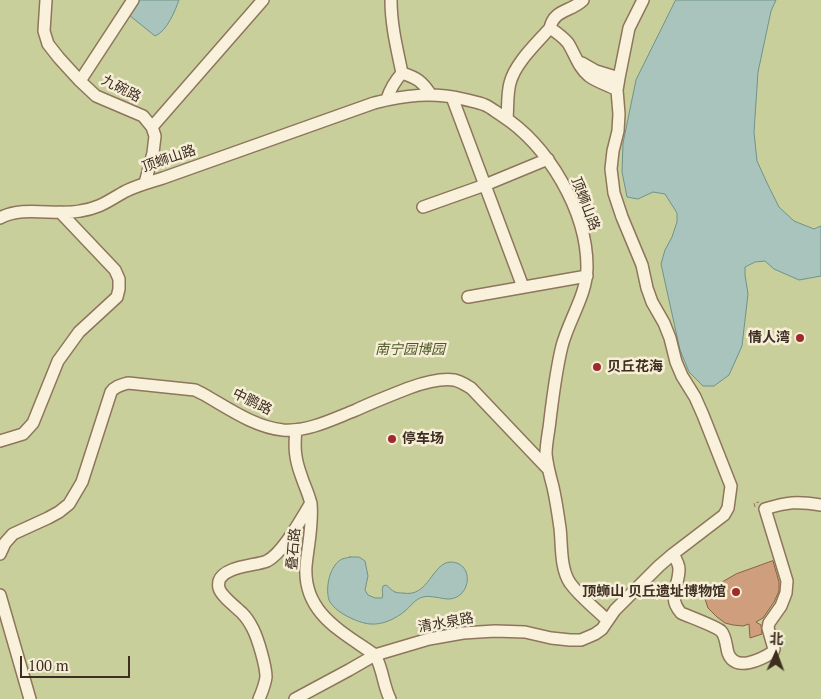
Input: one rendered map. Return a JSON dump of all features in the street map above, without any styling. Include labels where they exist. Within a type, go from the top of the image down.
[{"type":"street","name":"九碗路","points":[[46,0],[44,31],[48,44],[80,81],[96,96],[143,116],[152,126]]},
{"type":"street","points":[[80,81],[133,0]]},
{"type":"street","points":[[145,183],[155,136],[152,126],[263,0]]},
{"type":"street","points":[[391,0],[394,37],[402,73]]},
{"type":"street","points":[[507,119],[510,82],[516,69],[550,28],[554,17],[582,0]]},
{"type":"street","name":"清水泉路","points":[[295,699],[375,655],[428,640],[463,633],[495,631],[525,632],[570,640],[582,640],[596,634],[636,588],[674,554],[724,515],[728,508],[731,486],[695,397],[679,369],[664,323],[652,302],[642,265],[614,194],[611,169],[618,131],[617,90],[629,28],[643,0]]},
{"type":"street","points":[[550,28],[564,39],[589,76],[617,90]]},
{"type":"street","points":[[576,59],[596,71],[619,78]]},
{"type":"street","points":[[402,73],[415,77],[431,95]]},
{"type":"street","points":[[388,99],[395,80],[402,73]]},
{"type":"street","name":"顶蛳山路","points":[[0,218],[19,213],[78,212],[93,209],[125,191],[145,183],[388,99],[410,95],[452,97],[485,105],[507,119],[526,134],[548,159],[565,186],[578,218],[585,244],[587,276],[562,344],[554,382],[546,452],[548,469],[556,499],[563,560],[569,582],[608,620]]},
{"type":"street","points":[[452,97],[523,287]]},
{"type":"street","points":[[423,207],[485,185],[548,159]]},
{"type":"street","points":[[0,441],[23,434],[33,423],[58,361],[78,332],[117,297],[120,288],[115,270],[60,212]]},
{"type":"street","points":[[468,297],[587,276]]},
{"type":"street","name":"中鹏路","points":[[0,554],[5,543],[13,534],[48,518],[69,504],[82,482],[111,392],[113,388],[128,383],[195,390],[256,423],[269,428],[296,430],[328,422],[420,384],[440,380],[454,380],[471,388],[548,469]]},
{"type":"street","name":"叠石路","points":[[296,430],[294,448],[296,460],[307,488],[310,503],[310,531],[306,576],[309,594],[330,624],[375,655]]},
{"type":"street","points":[[674,554],[679,568],[674,593],[674,601],[677,608],[681,613],[723,633],[732,661],[740,663],[754,661],[773,652],[774,649],[768,628],[769,623],[781,606],[786,593],[787,581],[764,509],[782,503],[801,502],[821,505]]},
{"type":"street","points":[[259,699],[266,676],[261,652],[253,629],[244,615],[222,594],[218,588],[218,582],[221,576],[227,572],[273,558],[285,543],[310,503]]},
{"type":"street","points":[[0,595],[30,699]]},
{"type":"street","points":[[375,655],[379,662],[390,699]]},
{"type":"green space","name":"南宁园博园","points":[[0,0],[821,0],[821,699],[0,699]]},
{"type":"water","points":[[137,0],[179,0],[167,25],[155,36],[129,15]]},
{"type":"water","points":[[676,0],[776,0],[771,11],[758,72],[754,132],[757,161],[779,207],[794,221],[814,229],[821,226],[821,276],[799,280],[774,269],[765,261],[755,262],[745,267],[748,294],[742,346],[729,375],[714,386],[703,386],[689,372],[680,350],[661,264],[677,222],[677,213],[665,194],[653,192],[638,199],[627,197],[622,172],[623,143],[636,80]]},
{"type":"water","points":[[359,557],[365,561],[368,576],[365,590],[368,595],[375,598],[382,598],[382,589],[386,585],[398,593],[412,593],[419,590],[439,568],[451,562],[459,564],[464,568],[467,574],[466,587],[462,593],[449,599],[429,596],[420,598],[401,614],[389,621],[380,624],[365,623],[341,613],[329,600],[328,583],[334,566],[342,559]]},
{"type":"building","points":[[773,561],[779,582],[779,591],[763,618],[756,622],[761,625],[762,634],[750,638],[749,624],[743,626],[725,623],[708,608],[703,593],[736,574]]},
{"type":"place","name":"情人湾","points":[[800,338]]},
{"type":"place","name":"贝丘花海","points":[[597,367]]},
{"type":"place","name":"停车场","points":[[392,439]]},
{"type":"place","name":"顶蛳山 贝丘遗址博物馆","points":[[736,592]]}]
